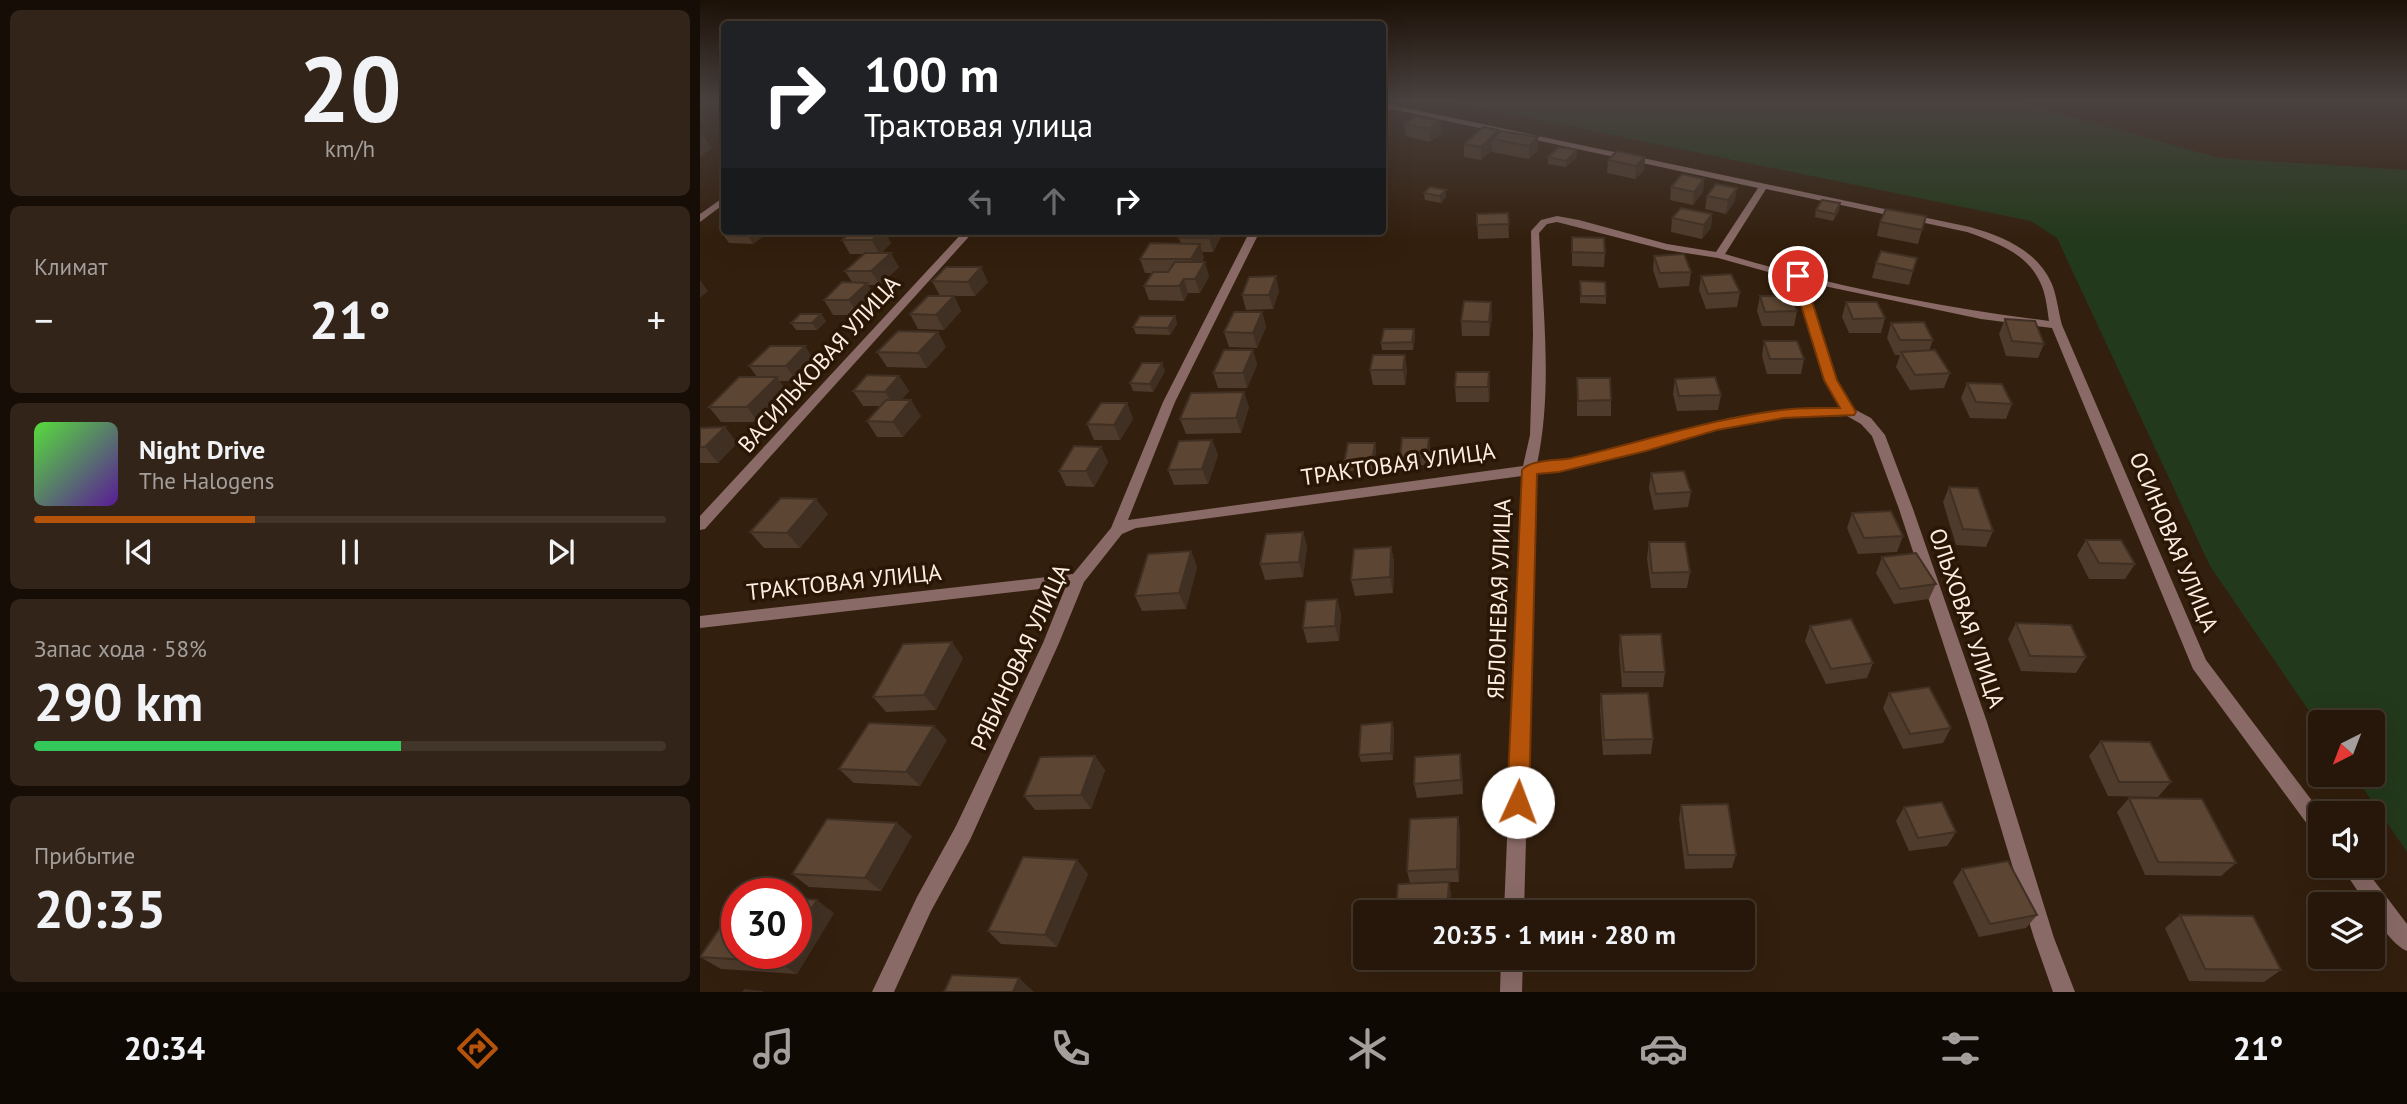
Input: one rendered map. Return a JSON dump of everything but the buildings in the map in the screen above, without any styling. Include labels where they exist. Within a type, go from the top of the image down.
[{"type":"street","points":[[1579,147],[1763,187],[1719,256],[1982,316],[2056,325]]},
{"type":"street","name":"ОСИНОВАЯ УЛИЦА","points":[[1763,187],[1970,230],[2003,242],[2025,255],[2044,278],[2056,325],[2199,664],[2308,810]]},
{"type":"street","points":[[700,219],[721,202]]},
{"type":"street","name":"ЯБЛОНЕВАЯ УЛИЦА","points":[[1514,900],[1529,470],[1537,435],[1539,334],[1534,233],[1544,222],[1557,219],[1666,247],[1719,256]]},
{"type":"street","name":"ВАСИЛЬКОВАЯ УЛИЦА","points":[[700,526],[965,235]]},
{"type":"street","name":"РЯБИНОВАЯ УЛИЦА","points":[[883,992],[924,904],[963,833],[1051,643],[1077,579],[1117,530],[1169,402],[1253,235]]},
{"type":"street","name":"ОЛЬХОВАЯ УЛИЦА","points":[[1798,276],[1830,380],[1849,412],[1866,421],[1878,435],[1906,509],[1978,722],[2043,938],[2064,992]]},
{"type":"street","name":"ТРАКТОВАЯ УЛИЦА","points":[[1117,530],[1134,523],[1559,466],[1646,446],[1716,425],[1784,414],[1849,412]]},
{"type":"street","name":"ТРАКТОВАЯ УЛИЦА","points":[[700,622],[1077,579]]},
{"type":"street","points":[[2360,878],[2407,941]]},
{"type":"street","points":[[1511,992],[1512,970]]},
{"type":"green space","points":[[1672,147],[2181,147],[2219,158],[2407,170],[2407,852],[2385,820],[2385,801],[2372,801],[2363,788],[2385,788],[2385,710],[2308,710],[2210,566],[2057,238],[2031,221]]},
{"type":"route","points":[[1518,802],[1529,470],[1559,466],[1646,446],[1716,425],[1784,414],[1849,412],[1830,380],[1798,276]]}]
